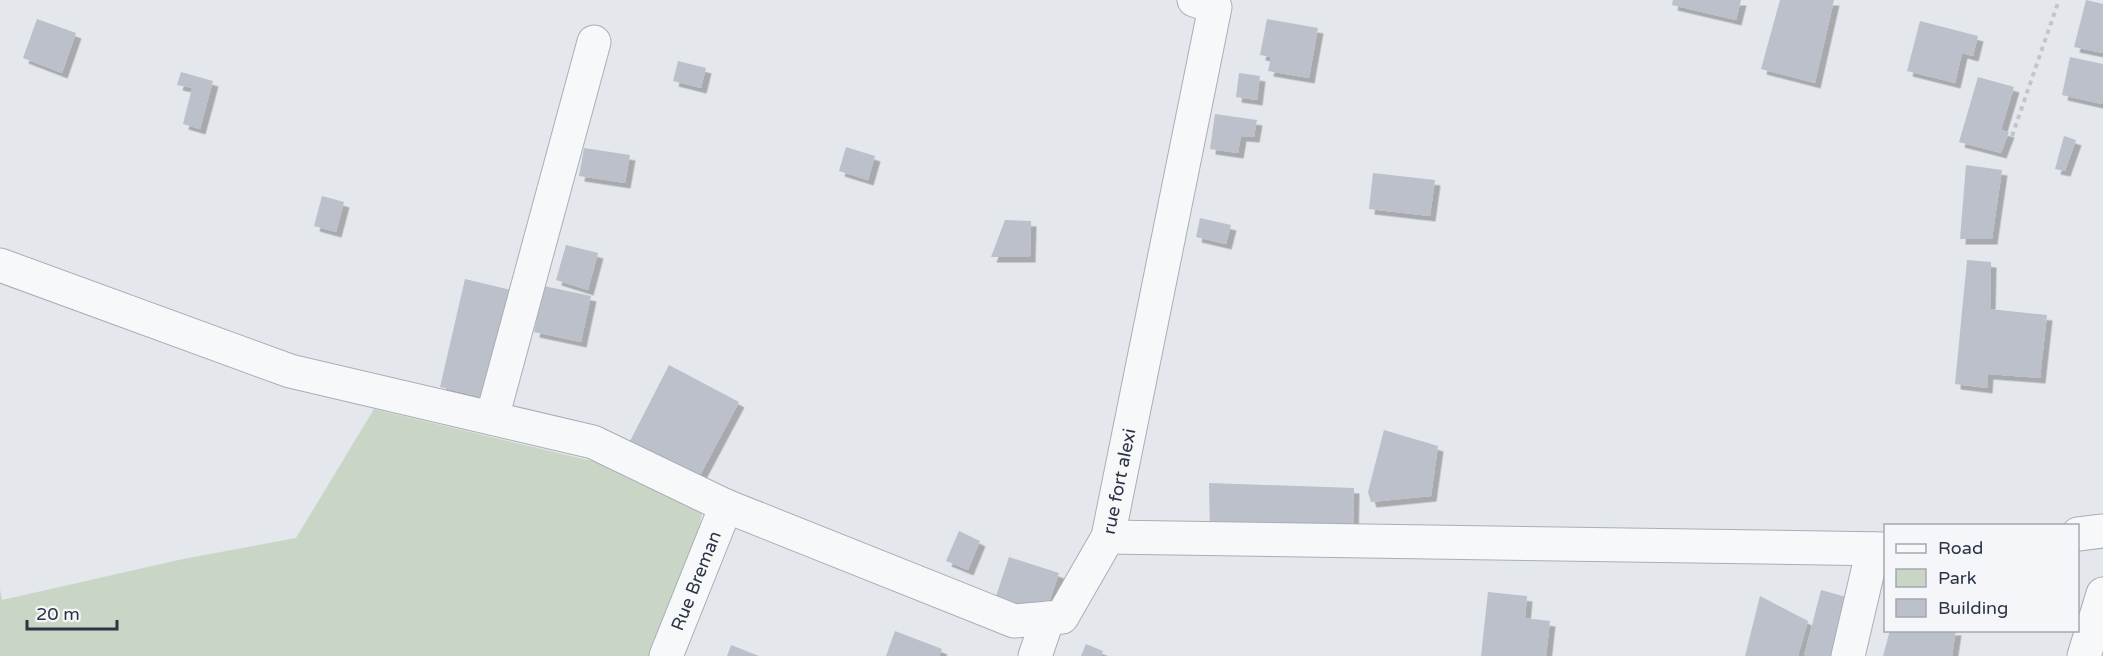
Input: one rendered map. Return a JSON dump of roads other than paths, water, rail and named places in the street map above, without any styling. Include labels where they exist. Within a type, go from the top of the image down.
[{"type":"street","name":"rue fort alexi","points":[[0,265],[290,371],[593,442],[726,506],[1014,621],[1062,617],[1108,537],[1215,7],[1194,0]]},
{"type":"street","points":[[492,418],[594,42]]},
{"type":"street","name":"Rue Breman","points":[[666,656],[726,506]]},
{"type":"street","points":[[2079,534],[2103,531]]},
{"type":"street","points":[[1108,537],[1879,549],[1848,656]]},
{"type":"street","points":[[2084,656],[2103,594]]},
{"type":"street","points":[[1035,656],[1048,618]]}]
